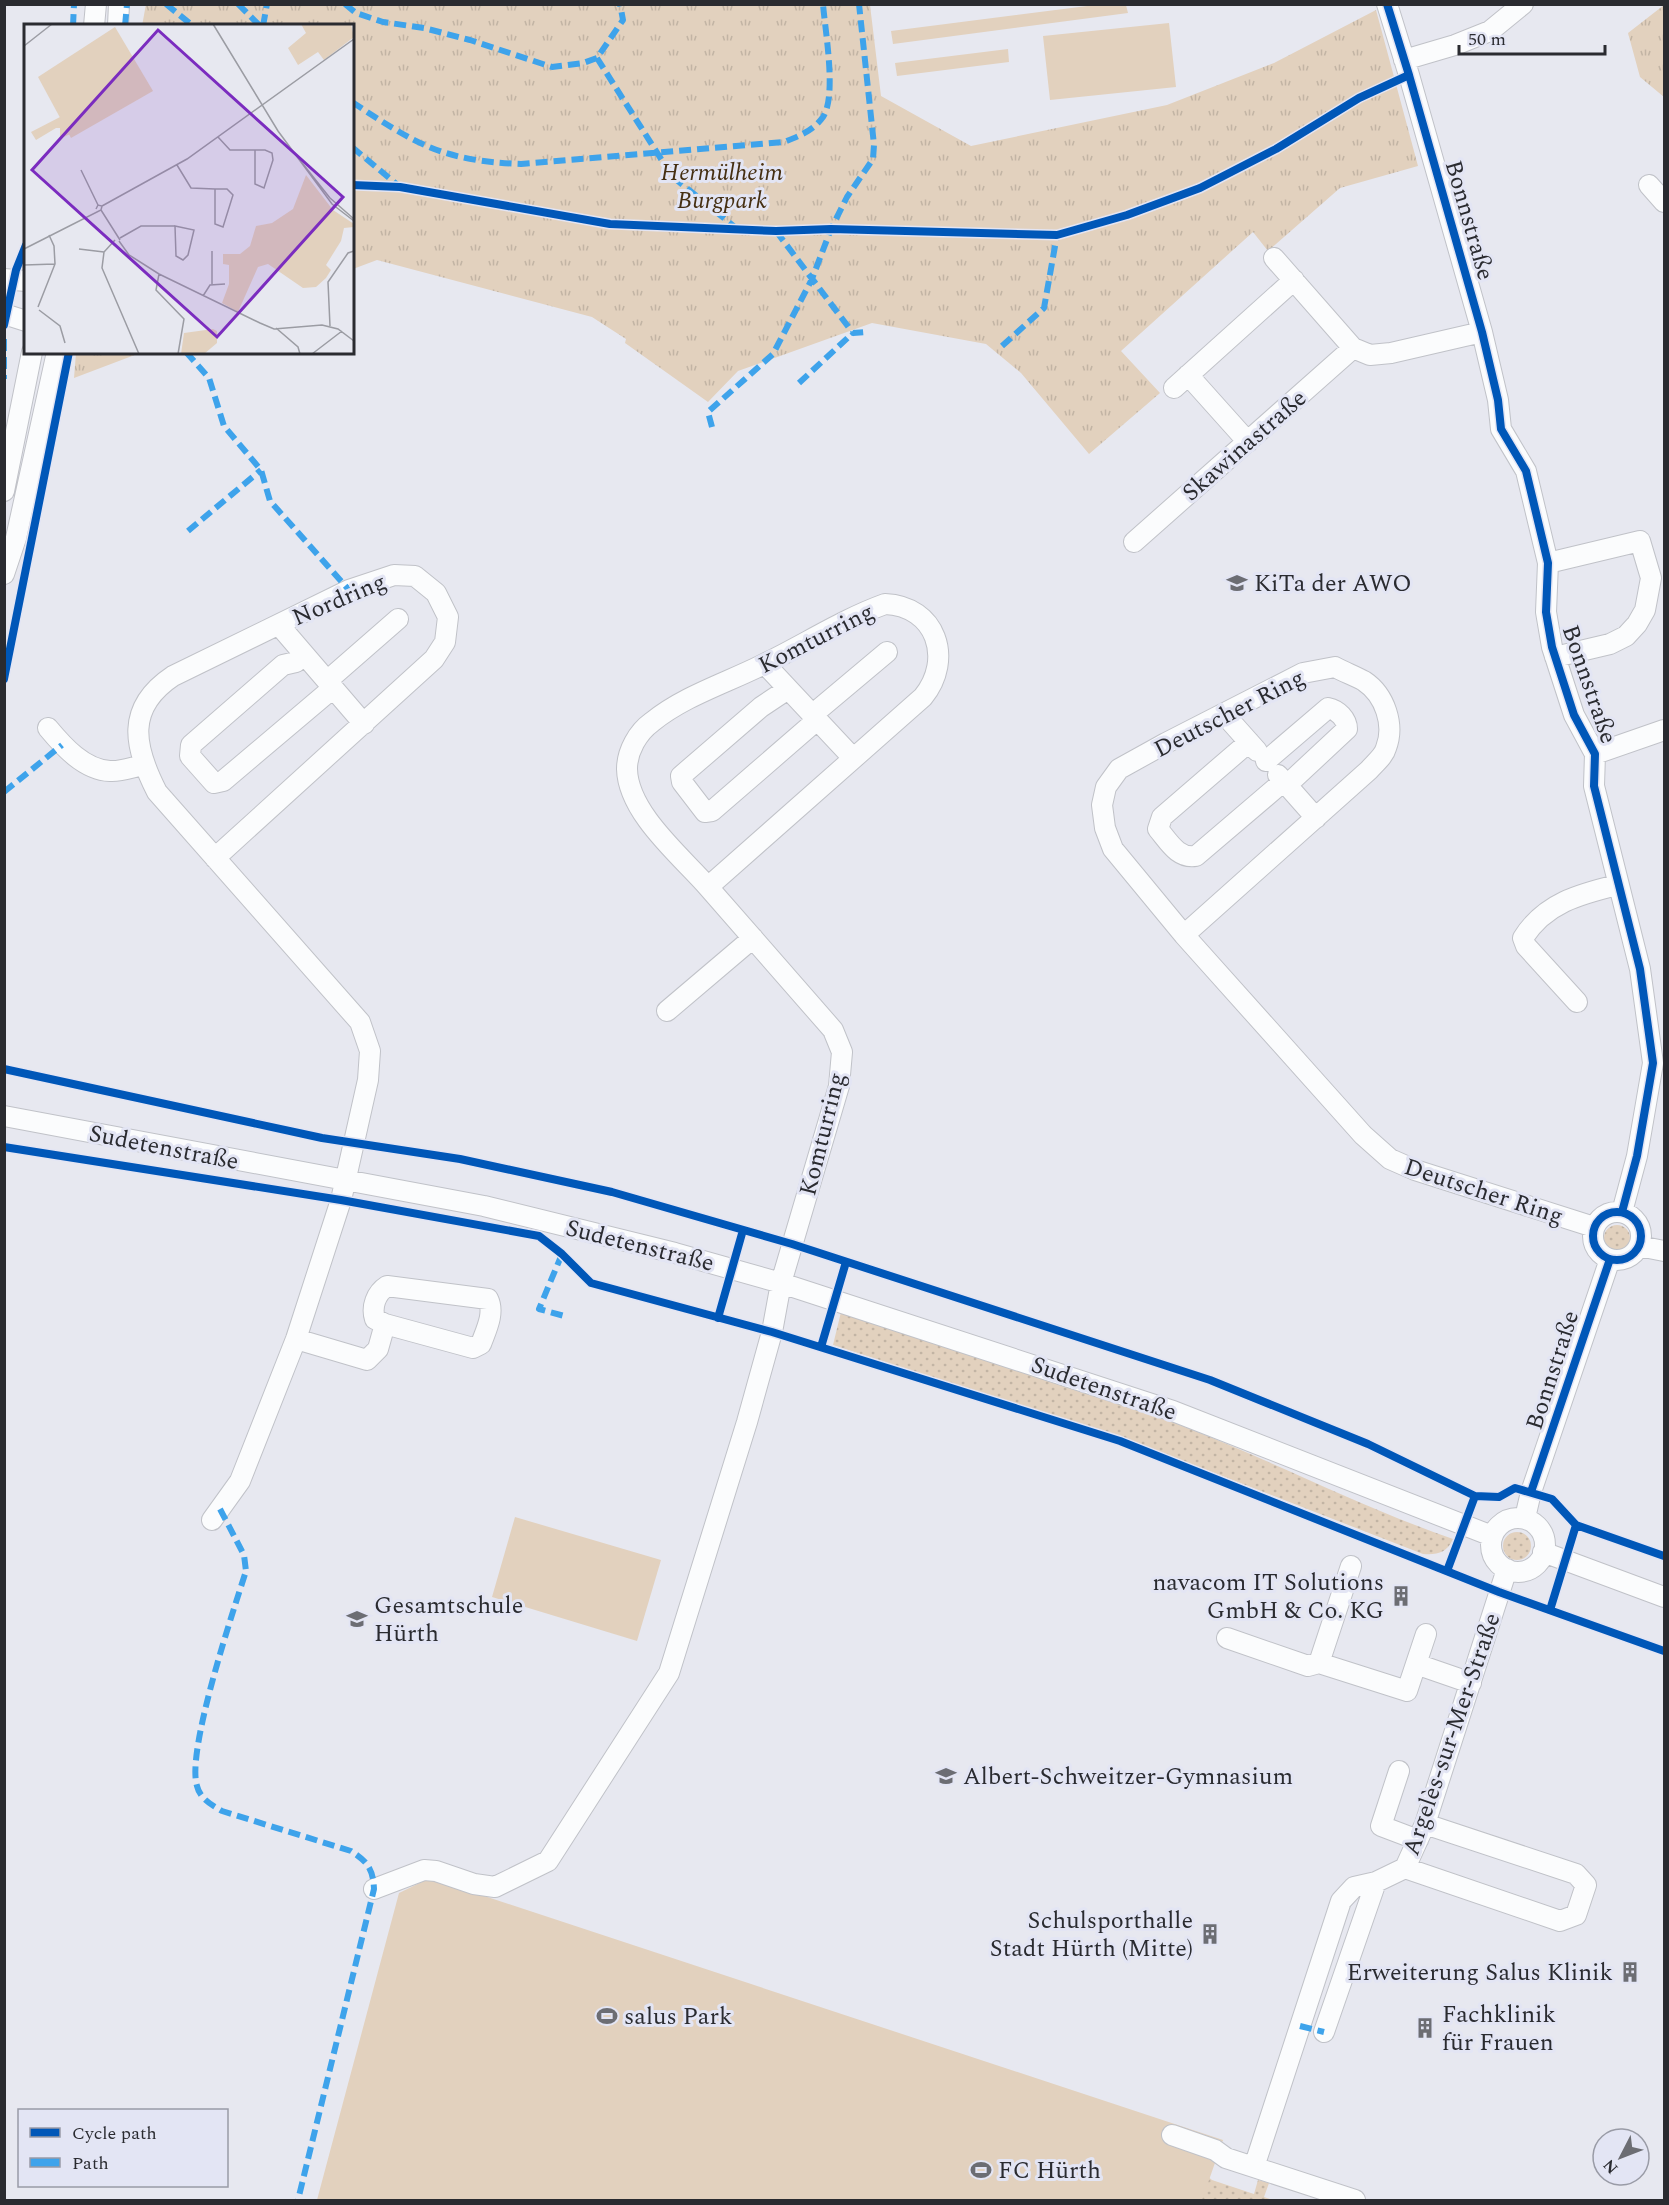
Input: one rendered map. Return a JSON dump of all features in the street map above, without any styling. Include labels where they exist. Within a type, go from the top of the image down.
[{"type":"street","points":[[94,24],[96,4]]},
{"type":"street","points":[[118,24],[119,4]]},
{"type":"street","name":"Bonnstraße","points":[[1386,4],[1482,332],[1498,400],[1501,429],[1526,471],[1548,563],[1546,612],[1555,657],[1574,715],[1595,754],[1594,786],[1617,885],[1640,969],[1653,1063],[1637,1156],[1622,1212]]},
{"type":"street","points":[[1404,60],[1455,45],[1490,31],[1523,4]]},
{"type":"street","points":[[1649,185],[1665,202]]},
{"type":"street","points":[[1274,258],[1353,348],[1370,355],[1391,353],[1482,332]]},
{"type":"street","points":[[4,279],[24,281]]},
{"type":"street","points":[[1248,442],[1181,382],[1294,280]]},
{"type":"street","points":[[4,314],[24,320]]},
{"type":"street","name":"Skawinastraße","points":[[1134,542],[1353,348]]},
{"type":"street","points":[[4,491],[32,354]]},
{"type":"street","points":[[4,574],[16,538],[57,354]]},
{"type":"street","points":[[1548,563],[1640,541],[1651,578],[1645,610],[1626,636],[1610,644],[1555,657]]},
{"type":"street","name":"Nordring","points":[[212,1520],[240,1481],[296,1339],[347,1179],[368,1080],[370,1051],[360,1022],[215,858],[157,792],[144,765],[139,729],[142,707],[154,689],[173,676],[349,590],[393,575],[415,576],[436,593],[448,617],[445,642],[434,659],[215,858]]},
{"type":"street","name":"Komturring","points":[[374,1889],[424,1870],[436,1871],[474,1884],[495,1887],[548,1861],[669,1673],[747,1422],[772,1332],[781,1282],[839,1086],[842,1052],[832,1030],[638,808],[627,770],[629,753],[651,722],[686,701],[765,664],[852,615],[885,604],[912,609],[929,625],[939,646],[938,667],[934,683],[923,697],[708,887]]},
{"type":"street","points":[[304,654],[296,662],[283,665],[191,746],[190,756],[214,783],[223,781],[398,619]]},
{"type":"street","points":[[279,625],[364,724]]},
{"type":"street","points":[[788,689],[761,707],[681,776],[682,782],[705,812],[712,812],[887,652]]},
{"type":"street","points":[[765,664],[853,758]]},
{"type":"street","name":"Deutscher Ring","points":[[1184,935],[1370,770],[1386,750],[1391,729],[1383,704],[1375,690],[1365,681],[1335,667],[1303,673],[1119,769],[1106,787],[1102,805],[1105,828],[1113,849],[1184,935],[1363,1135],[1390,1159],[1415,1170],[1594,1227]]},
{"type":"street","points":[[1249,742],[1162,817],[1158,829],[1180,854],[1187,858],[1196,856],[1347,729],[1347,723],[1335,710],[1328,708],[1266,761]]},
{"type":"street","points":[[1224,714],[1316,818]]},
{"type":"street","points":[[48,728],[62,745],[87,765],[110,772],[144,765]]},
{"type":"street","points":[[1595,754],[1665,730]]},
{"type":"street","points":[[1577,1002],[1526,946],[1523,938],[1528,930],[1564,899],[1617,885]]},
{"type":"street","points":[[667,1011],[753,938]]},
{"type":"street","name":"Sudetenstraße","points":[[4,1116],[484,1206],[675,1253],[781,1282],[1173,1411],[1492,1536]]},
{"type":"street","points":[[1622,1212],[1632,1216],[1639,1225],[1641,1235],[1639,1246],[1627,1258],[1610,1259],[1596,1247],[1593,1239],[1594,1227],[1607,1213],[1622,1212]]},
{"type":"street","points":[[1639,1246],[1665,1251]]},
{"type":"street","name":"Bonnstraße","points":[[1525,1518],[1531,1492],[1610,1259]]},
{"type":"street","points":[[387,1286],[488,1299],[492,1311],[481,1344],[473,1348],[385,1324],[375,1319],[373,1312],[379,1291],[387,1286]]},
{"type":"street","points":[[296,1339],[368,1360],[378,1349],[385,1324]]},
{"type":"street","points":[[1525,1518],[1539,1528],[1543,1535],[1543,1552],[1538,1562],[1529,1569],[1518,1572],[1507,1569],[1495,1559],[1491,1551],[1492,1536],[1505,1520],[1525,1518]]},
{"type":"street","points":[[1543,1552],[1665,1597]]},
{"type":"street","points":[[1319,1663],[1351,1566]]},
{"type":"street","name":"Argelès-sur-Mer-Straße","points":[[1254,2167],[1341,1901],[1354,1887],[1376,1882],[1405,1868],[1421,1832],[1507,1569]]},
{"type":"street","points":[[1227,1638],[1308,1666],[1319,1663],[1407,1691],[1426,1634]]},
{"type":"street","points":[[1416,1664],[1471,1683]]},
{"type":"street","points":[[1399,1771],[1381,1826],[1421,1832],[1576,1874],[1586,1885],[1576,1915],[1560,1921],[1405,1868]]},
{"type":"street","points":[[1324,2032],[1376,1882]]},
{"type":"street","points":[[1172,2135],[1254,2167],[1355,2200]]},
{"type":"green space","name":"Hermülheim Burgpark","points":[[146,4],[870,5],[881,96],[971,146],[1167,105],[1274,63],[1376,10],[1418,166],[1340,188],[1268,251],[1253,232],[1121,351],[1160,393],[1089,454],[1021,373],[986,344],[872,323],[738,371],[708,402],[625,343],[626,339],[592,317],[377,260],[354,269],[354,24],[142,24]]},
{"type":"green space","points":[[1095,5],[1126,5],[1128,13],[893,44],[891,31]]},
{"type":"green space","points":[[1664,5],[1664,97],[1640,77],[1628,33]]},
{"type":"green space","points":[[1169,23],[1176,87],[1050,100],[1043,36]]},
{"type":"green space","points":[[1008,49],[1009,62],[897,76],[895,63]]},
{"type":"green space","points":[[76,354],[137,354],[74,378]]},
{"type":"green space","points":[[1617,1225],[1626,1229],[1630,1238],[1626,1247],[1617,1251],[1608,1247],[1604,1238],[1608,1229]]},
{"type":"green space","points":[[841,1312],[1100,1395],[1219,1441],[1385,1513],[1453,1539],[1441,1552],[1423,1554],[1163,1453],[833,1345]]},
{"type":"green space","points":[[515,1517],[661,1560],[637,1641],[492,1597]]},
{"type":"green space","points":[[1517,1532],[1527,1536],[1531,1546],[1527,1556],[1517,1560],[1507,1556],[1503,1546],[1507,1536]]},
{"type":"green space","name":"salus Park","points":[[430,1878],[1223,2140],[1202,2200],[317,2200],[399,1893]]},
{"type":"green space","points":[[1201,2171],[1212,2180],[1254,2194],[1258,2180],[1269,2183],[1264,2197],[1273,2200],[1166,2200]]},
{"type":"marked path","points":[[73,24],[74,4]]},
{"type":"marked path","points":[[125,24],[127,4]]},
{"type":"marked path","points":[[166,4],[191,24]]},
{"type":"marked path","points":[[238,4],[258,24]]},
{"type":"marked path","points":[[263,24],[267,4]]},
{"type":"marked path","points":[[345,4],[356,13],[383,22],[424,28],[470,40],[552,67],[583,63],[597,58],[623,20],[620,4]]},
{"type":"marked path","points":[[354,103],[394,129],[431,148],[470,159],[494,162],[521,164],[784,142],[815,126],[823,117],[827,107],[830,79],[823,4]]},
{"type":"marked path","points":[[712,427],[708,412],[773,354],[812,279],[831,229],[847,197],[873,159],[874,145],[859,4]]},
{"type":"marked path","points":[[597,58],[663,162]]},
{"type":"marked path","points":[[354,149],[400,187]]},
{"type":"marked path","points":[[673,177],[736,228]]},
{"type":"marked path","points":[[776,231],[853,333],[865,332]]},
{"type":"marked path","points":[[1002,346],[1044,308],[1057,235]]},
{"type":"marked path","points":[[799,383],[853,333]]},
{"type":"marked path","points":[[4,339],[4,379]]},
{"type":"marked path","points":[[188,354],[209,378],[224,426],[261,470],[270,501],[349,590]]},
{"type":"marked path","points":[[188,531],[261,470]]},
{"type":"marked path","points":[[4,792],[62,745]]},
{"type":"marked path","points":[[562,1254],[539,1309],[568,1317]]},
{"type":"marked path","points":[[220,1509],[244,1555],[246,1571],[204,1713],[195,1768],[199,1791],[207,1801],[222,1811],[351,1851],[362,1859],[371,1871],[374,1889],[298,2200]]},
{"type":"marked path","points":[[1300,2026],[1324,2032]]},
{"type":"cycle path","points":[[1387,4],[1482,332],[1498,400],[1501,429],[1526,471],[1548,563],[1546,612],[1552,647],[1574,715],[1595,754],[1594,786],[1640,969],[1653,1063],[1637,1156],[1622,1212]]},
{"type":"cycle path","points":[[354,185],[400,187],[610,224],[776,231],[831,229],[1057,235],[1127,215],[1200,188],[1276,149],[1359,98],[1409,75]]},
{"type":"cycle path","points":[[4,325],[16,270],[24,250]]},
{"type":"cycle path","points":[[4,679],[69,354]]},
{"type":"cycle path","points":[[4,1069],[322,1138],[460,1159],[612,1192],[792,1244],[1210,1380],[1368,1444],[1475,1496],[1499,1497],[1515,1488],[1552,1499],[1576,1525],[1664,1556]]},
{"type":"cycle path","points":[[4,1147],[341,1200],[539,1236],[562,1254],[591,1283],[772,1332],[1120,1441],[1499,1592],[1664,1651]]},
{"type":"cycle path","points":[[1612,1212],[1622,1212],[1634,1219],[1641,1231],[1641,1236],[1641,1241],[1634,1253],[1622,1260],[1612,1260],[1597,1249],[1593,1241],[1593,1231],[1604,1216],[1612,1212]]},
{"type":"cycle path","points":[[718,1318],[743,1230]]},
{"type":"cycle path","points":[[1531,1492],[1610,1259]]},
{"type":"cycle path","points":[[821,1347],[846,1262]]},
{"type":"cycle path","points":[[1447,1571],[1475,1496]]},
{"type":"cycle path","points":[[1550,1610],[1576,1525]]},
{"type":"place","name":"KiTa der AWO","points":[[1237,583]]},
{"type":"place","name":"navacom IT Solutions GmbH & Co. KG","points":[[1401,1596]]},
{"type":"place","name":"Gesamtschule Hürth","points":[[357,1619]]},
{"type":"place","name":"Albert-Schweitzer-Gymnasium","points":[[946,1776]]},
{"type":"place","name":"Schulsporthalle Stadt Hürth (Mitte)","points":[[1210,1934]]},
{"type":"place","name":"Erweiterung Salus Klinik","points":[[1630,1972]]},
{"type":"place","name":"salus Park","points":[[607,2016]]},
{"type":"place","name":"Fachklinik für Frauen","points":[[1425,2028]]},
{"type":"place","name":"FC Hürth","points":[[981,2170]]}]
